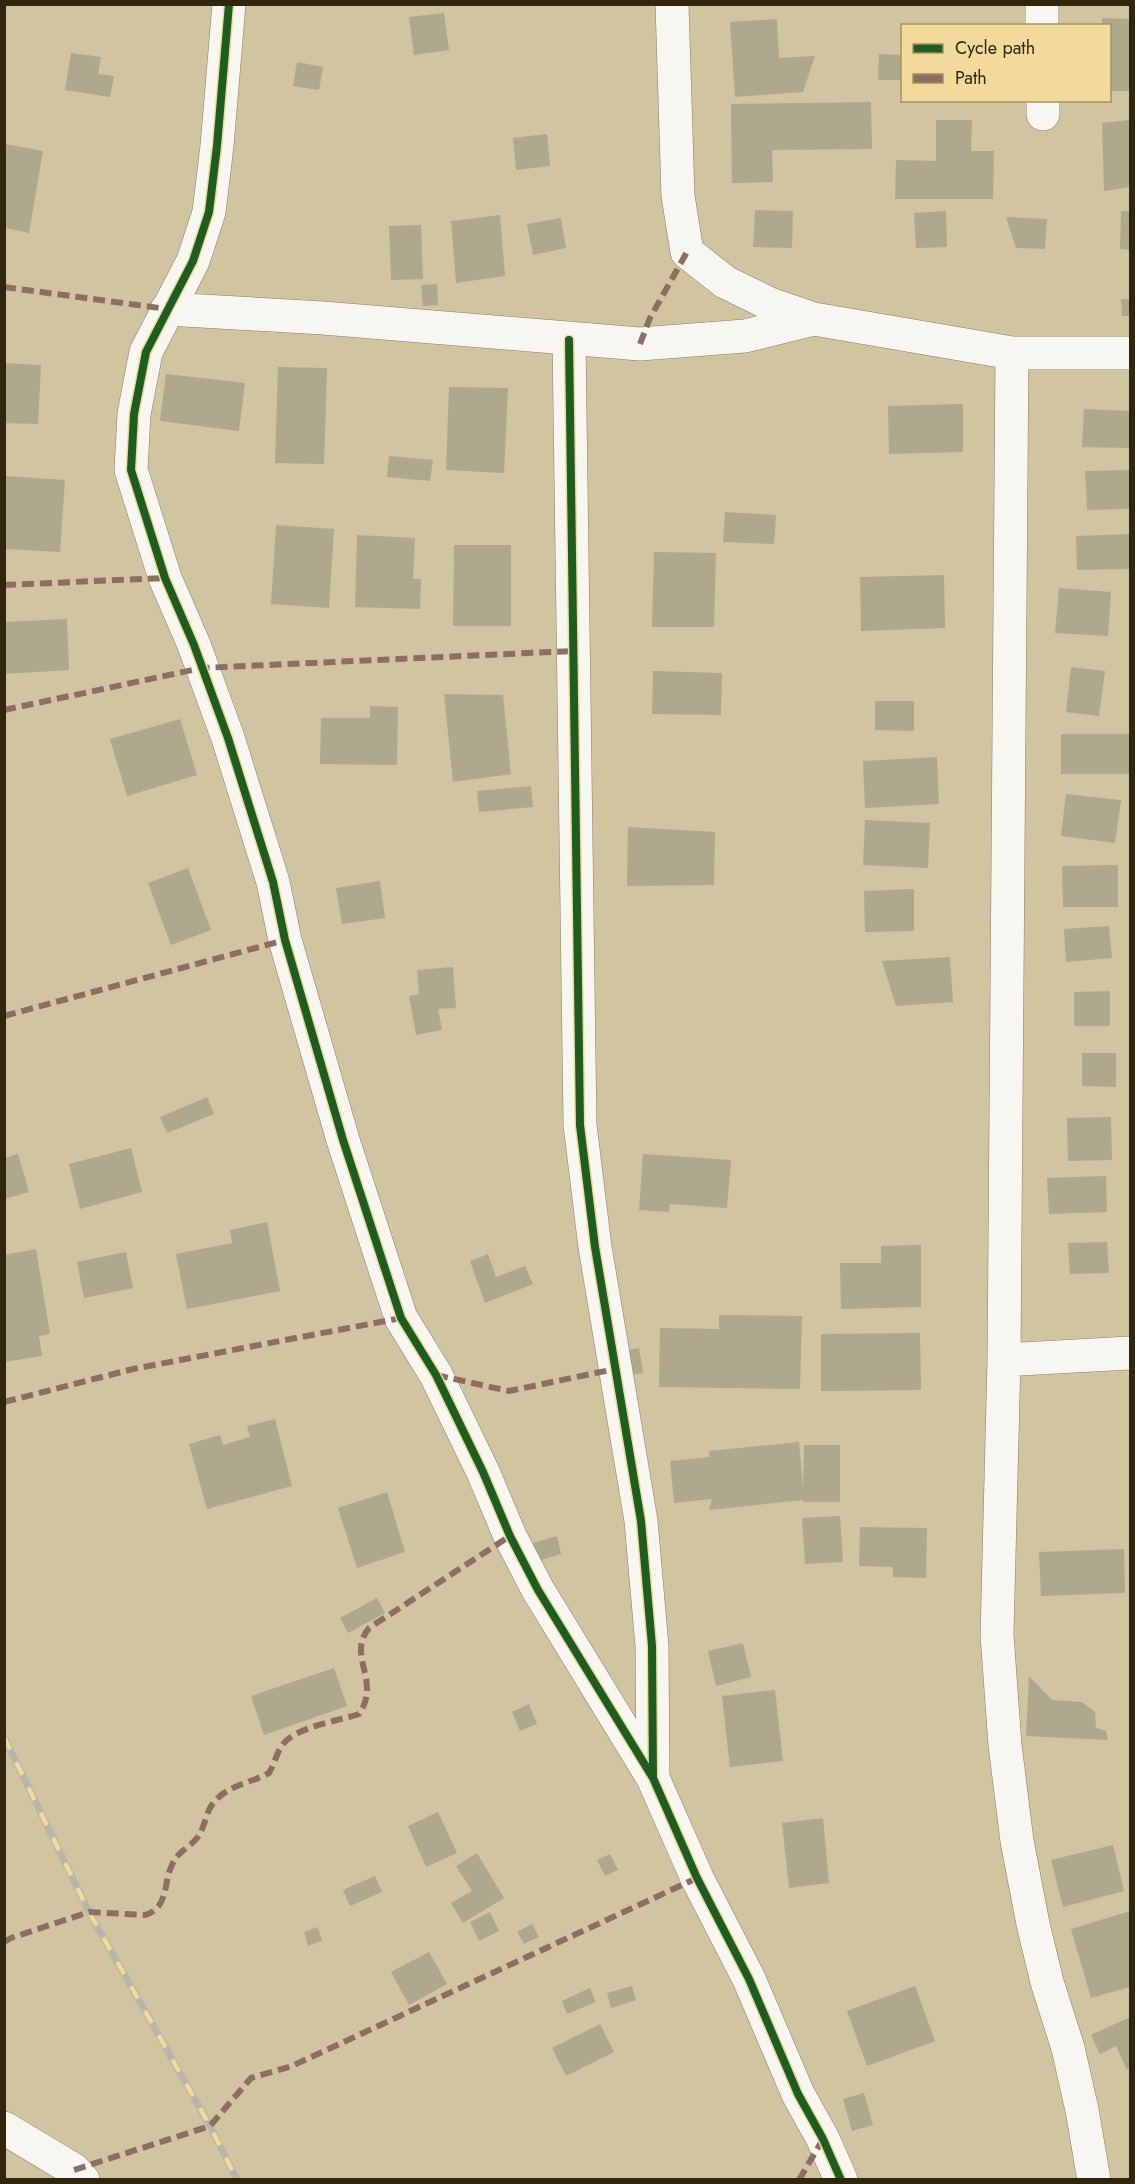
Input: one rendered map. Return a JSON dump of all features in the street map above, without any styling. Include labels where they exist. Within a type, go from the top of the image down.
[{"type":"street","points":[[229,4],[209,212],[193,261],[146,352],[134,414],[131,470],[165,578],[194,645],[228,738],[270,871],[285,940],[373,1239],[401,1318],[436,1375],[483,1472],[510,1536],[538,1590],[653,1778],[697,1878],[749,1979],[798,2094],[823,2139],[841,2180]]},
{"type":"street","points":[[672,4],[678,196],[687,252],[725,282],[770,304],[814,319],[1012,353],[1131,353]]},
{"type":"street","points":[[1042,4],[1042,24]]},
{"type":"street","points":[[167,309],[323,318],[569,340],[640,344],[745,336],[814,319]]},
{"type":"street","points":[[569,340],[580,1125],[595,1247],[641,1521],[652,1646],[653,1778]]},
{"type":"street","points":[[1012,353],[1004,1360],[997,1635],[1005,1745],[1017,1841],[1047,1982],[1068,2048],[1094,2180]]},
{"type":"street","points":[[1004,1360],[1131,1353]]},
{"type":"street","points":[[4,2127],[74,2170],[82,2180]]},
{"type":"building","points":[[444,13],[449,50],[414,55],[409,17]]},
{"type":"building","points":[[1102,18],[1130,19],[1130,91],[1111,91],[1111,24],[1102,24]]},
{"type":"building","points":[[777,19],[779,58],[815,56],[803,92],[735,97],[730,22]]},
{"type":"building","points":[[71,53],[101,57],[98,74],[114,76],[110,97],[65,90]]},
{"type":"building","points":[[879,54],[901,55],[901,80],[878,80]]},
{"type":"building","points":[[297,62],[323,67],[319,90],[293,86]]},
{"type":"building","points":[[871,102],[872,149],[772,150],[773,182],[732,183],[731,104]]},
{"type":"building","points":[[936,120],[972,120],[971,151],[994,151],[993,199],[895,199],[896,160],[936,161]]},
{"type":"building","points":[[1130,120],[1130,187],[1104,191],[1102,123]]},
{"type":"building","points":[[547,134],[550,166],[516,170],[513,138]]},
{"type":"building","points":[[5,144],[43,151],[29,233],[5,228]]},
{"type":"building","points":[[755,210],[793,211],[792,248],[753,247]]},
{"type":"building","points":[[946,211],[947,247],[916,248],[914,213]]},
{"type":"building","points":[[1121,211],[1130,211],[1130,250],[1120,249]]},
{"type":"building","points":[[500,215],[505,276],[456,283],[451,221]]},
{"type":"building","points":[[1006,217],[1047,219],[1045,249],[1016,248]]},
{"type":"building","points":[[561,218],[566,248],[533,255],[527,224]]},
{"type":"building","points":[[421,225],[423,279],[391,280],[389,226]]},
{"type":"building","points":[[437,284],[438,305],[423,306],[421,285]]},
{"type":"building","points":[[1121,299],[1130,299],[1130,316],[1122,316]]},
{"type":"building","points":[[4,363],[41,365],[38,424],[4,423]]},
{"type":"building","points":[[278,367],[327,368],[324,464],[275,463]]},
{"type":"building","points":[[166,374],[245,383],[239,431],[160,421]]},
{"type":"building","points":[[449,387],[508,388],[504,473],[446,470]]},
{"type":"building","points":[[963,404],[963,452],[889,454],[888,406]]},
{"type":"building","points":[[1084,409],[1130,411],[1130,448],[1082,447]]},
{"type":"building","points":[[389,456],[433,460],[430,481],[387,477]]},
{"type":"building","points":[[1129,470],[1129,509],[1087,510],[1085,471]]},
{"type":"building","points":[[6,476],[65,480],[60,552],[4,549]]},
{"type":"building","points":[[725,512],[776,515],[774,544],[723,542]]},
{"type":"building","points":[[276,525],[334,529],[329,608],[271,604]]},
{"type":"building","points":[[1130,534],[1130,569],[1077,570],[1076,536]]},
{"type":"building","points":[[357,535],[415,538],[413,579],[421,579],[420,609],[355,607]]},
{"type":"building","points":[[454,545],[511,545],[511,626],[453,626]]},
{"type":"building","points":[[654,552],[716,553],[714,627],[652,627]]},
{"type":"building","points":[[944,575],[945,628],[861,631],[860,577]]},
{"type":"building","points":[[1059,588],[1111,592],[1108,636],[1055,633]]},
{"type":"building","points":[[67,619],[69,670],[4,674],[4,622]]},
{"type":"building","points":[[1071,667],[1105,671],[1099,716],[1066,712]]},
{"type":"building","points":[[653,671],[722,673],[721,715],[652,714]]},
{"type":"building","points":[[444,694],[503,695],[511,774],[453,782]]},
{"type":"building","points":[[875,701],[914,701],[914,731],[875,730]]},
{"type":"building","points":[[370,706],[398,707],[397,765],[320,764],[321,718],[370,718]]},
{"type":"building","points":[[180,719],[197,775],[127,796],[110,739]]},
{"type":"building","points":[[1061,734],[1130,734],[1130,774],[1061,774]]},
{"type":"building","points":[[937,757],[939,804],[865,808],[863,761]]},
{"type":"building","points":[[531,786],[533,807],[479,812],[477,791]]},
{"type":"building","points":[[1066,794],[1121,800],[1115,843],[1061,836]]},
{"type":"building","points":[[865,820],[930,823],[928,868],[863,865]]},
{"type":"building","points":[[628,827],[715,832],[714,885],[627,886]]},
{"type":"building","points":[[1118,865],[1118,907],[1063,907],[1062,866]]},
{"type":"building","points":[[188,868],[211,930],[171,945],[148,883]]},
{"type":"building","points":[[380,881],[385,918],[342,924],[336,888]]},
{"type":"building","points":[[914,889],[914,931],[865,932],[864,891]]},
{"type":"building","points":[[1109,926],[1112,958],[1066,962],[1064,929]]},
{"type":"building","points":[[950,957],[953,1002],[896,1006],[882,961]]},
{"type":"building","points":[[453,967],[456,1008],[438,1009],[442,1030],[416,1035],[409,996],[419,994],[417,970]]},
{"type":"building","points":[[1110,991],[1110,1026],[1074,1026],[1074,992]]},
{"type":"building","points":[[1082,1053],[1116,1053],[1116,1087],[1082,1086]]},
{"type":"building","points":[[207,1097],[214,1114],[167,1133],[160,1117]]},
{"type":"building","points":[[1111,1117],[1112,1160],[1068,1161],[1067,1118]]},
{"type":"building","points":[[131,1148],[142,1192],[80,1209],[69,1164]]},
{"type":"building","points":[[18,1154],[29,1192],[4,1199],[4,1158]]},
{"type":"building","points":[[643,1154],[731,1160],[727,1208],[670,1204],[669,1212],[639,1210]]},
{"type":"building","points":[[1106,1176],[1107,1212],[1049,1214],[1047,1178]]},
{"type":"building","points":[[267,1222],[280,1291],[187,1309],[176,1254],[232,1243],[230,1230]]},
{"type":"building","points":[[1107,1242],[1109,1273],[1070,1274],[1068,1243]]},
{"type":"building","points":[[921,1245],[921,1307],[841,1309],[840,1263],[881,1263],[881,1246]]},
{"type":"building","points":[[36,1249],[50,1334],[39,1336],[42,1356],[4,1362],[4,1255]]},
{"type":"building","points":[[126,1252],[133,1288],[84,1298],[77,1262]]},
{"type":"building","points":[[488,1254],[496,1277],[525,1266],[533,1284],[485,1303],[470,1261]]},
{"type":"building","points":[[719,1315],[802,1316],[800,1389],[659,1387],[660,1328],[719,1329]]},
{"type":"building","points":[[920,1333],[921,1390],[821,1391],[821,1334]]},
{"type":"building","points":[[639,1348],[643,1373],[627,1375],[622,1351]]},
{"type":"building","points":[[275,1419],[292,1486],[207,1509],[189,1444],[220,1435],[223,1445],[250,1437],[247,1426]]},
{"type":"building","points":[[799,1442],[803,1489],[804,1445],[840,1445],[840,1502],[803,1502],[803,1500],[709,1510],[712,1499],[674,1503],[670,1461],[710,1457],[709,1451]]},
{"type":"building","points":[[387,1492],[405,1552],[357,1568],[338,1508]]},
{"type":"building","points":[[840,1516],[843,1562],[805,1564],[802,1518]]},
{"type":"building","points":[[860,1527],[927,1528],[926,1578],[893,1577],[893,1567],[859,1566]]},
{"type":"building","points":[[557,1536],[561,1554],[538,1561],[533,1543]]},
{"type":"building","points":[[1124,1549],[1125,1593],[1041,1596],[1039,1552]]},
{"type":"building","points":[[377,1598],[385,1613],[348,1633],[340,1618]]},
{"type":"building","points":[[743,1643],[751,1677],[716,1686],[708,1651]]},
{"type":"building","points":[[334,1668],[347,1706],[264,1735],[251,1696]]},
{"type":"building","points":[[1029,1676],[1052,1700],[1082,1702],[1095,1712],[1096,1728],[1106,1731],[1108,1740],[1026,1736]]},
{"type":"building","points":[[775,1690],[783,1761],[730,1767],[722,1696]]},
{"type":"building","points":[[529,1704],[537,1724],[520,1731],[512,1712]]},
{"type":"building","points":[[438,1812],[457,1853],[426,1867],[408,1826]]},
{"type":"building","points":[[823,1818],[829,1883],[789,1888],[782,1823]]},
{"type":"building","points":[[1113,1845],[1124,1891],[1063,1907],[1051,1860]]},
{"type":"building","points":[[477,1853],[504,1898],[463,1923],[451,1903],[472,1891],[456,1866]]},
{"type":"building","points":[[610,1854],[618,1870],[605,1876],[597,1860]]},
{"type":"building","points":[[375,1876],[382,1892],[350,1906],[343,1890]]},
{"type":"building","points":[[1130,1911],[1130,1987],[1091,1998],[1071,1929]]},
{"type":"building","points":[[490,1912],[499,1931],[479,1941],[470,1922]]},
{"type":"building","points":[[532,1924],[539,1937],[524,1944],[517,1932]]},
{"type":"building","points":[[318,1927],[322,1941],[308,1946],[304,1932]]},
{"type":"building","points":[[429,1952],[447,1984],[409,2005],[391,1972]]},
{"type":"building","points":[[632,1986],[636,2000],[611,2008],[607,1993]]},
{"type":"building","points":[[915,1986],[935,2041],[867,2066],[847,2011]]},
{"type":"building","points":[[590,1988],[596,2002],[567,2014],[562,2001]]},
{"type":"building","points":[[1130,2017],[1130,2068],[1127,2070],[1116,2046],[1100,2054],[1091,2035]]},
{"type":"building","points":[[600,2024],[614,2052],[566,2076],[552,2048]]},
{"type":"building","points":[[864,2093],[873,2125],[852,2131],[843,2099]]},
{"type":"railway","points":[[4,1737],[89,1912],[210,2126],[237,2180]]},
{"type":"marked path","points":[[640,344],[650,318],[687,252]]},
{"type":"marked path","points":[[4,287],[167,309]]},
{"type":"marked path","points":[[4,585],[165,578]]},
{"type":"marked path","points":[[4,710],[202,668],[573,651]]},
{"type":"marked path","points":[[4,1016],[285,940]]},
{"type":"marked path","points":[[4,1402],[133,1369],[401,1318]]},
{"type":"marked path","points":[[436,1375],[509,1391],[615,1369]]},
{"type":"marked path","points":[[4,1942],[89,1912],[145,1915],[153,1912],[162,1901],[174,1861],[197,1838],[210,1808],[221,1795],[269,1773],[281,1747],[295,1734],[359,1714],[367,1691],[361,1649],[363,1638],[369,1628],[510,1536]]},
{"type":"marked path","points":[[74,2170],[210,2126],[251,2078],[292,2066],[697,1878]]},
{"type":"marked path","points":[[799,2180],[823,2139]]},
{"type":"cycle path","points":[[229,4],[209,212],[193,261],[146,352],[134,414],[131,470],[165,578],[194,645],[228,738],[273,882],[285,940],[343,1140],[401,1318],[436,1375],[483,1472],[510,1536],[538,1590],[653,1778],[697,1878],[749,1979],[798,2094],[823,2139],[841,2180]]},
{"type":"cycle path","points":[[569,340],[580,1125],[595,1247],[641,1521],[652,1646],[653,1777]]}]
